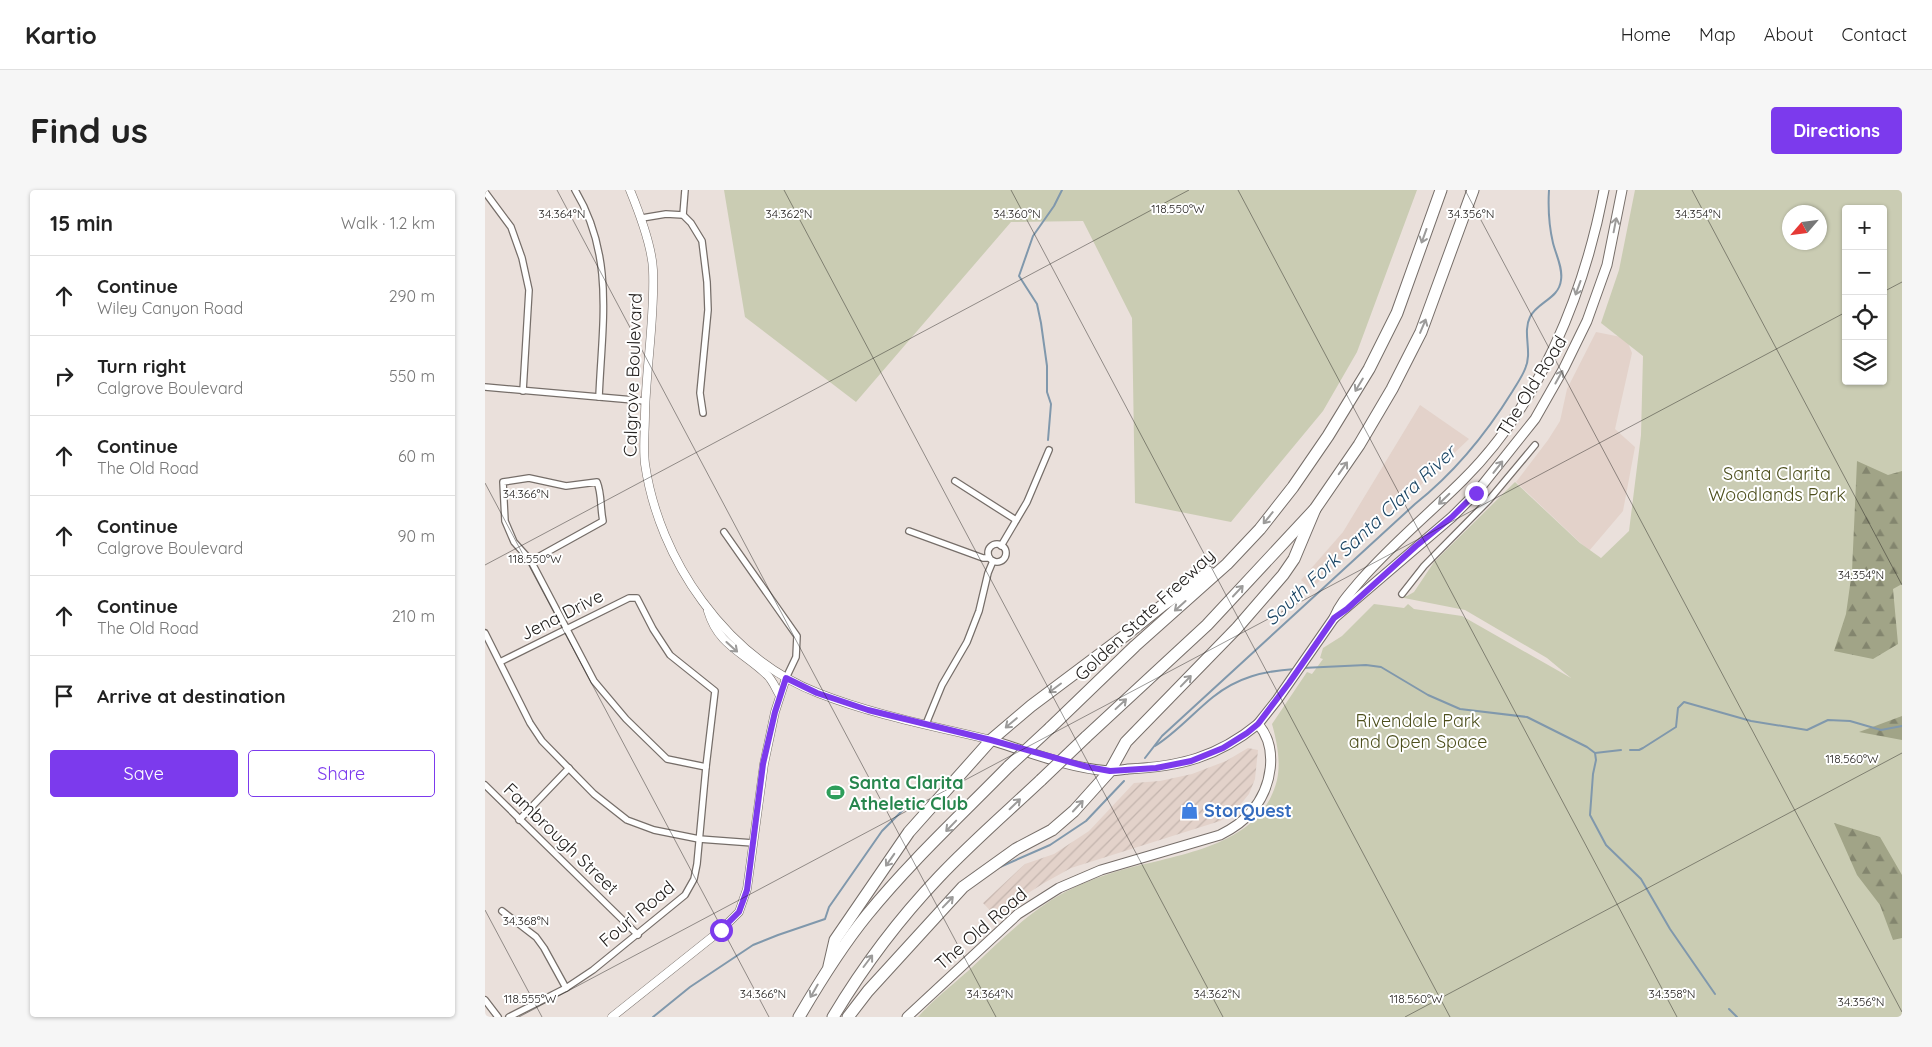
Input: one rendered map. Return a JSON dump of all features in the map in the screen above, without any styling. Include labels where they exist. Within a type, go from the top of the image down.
[{"type":"highway","name":"Golden State Freeway","points":[[799,1017],[829,966],[867,915],[910,867],[1009,766],[1135,646],[1227,564],[1293,487],[1328,436],[1369,368],[1397,313],[1441,190]]},
{"type":"highway","points":[[833,1017],[858,975],[897,923],[939,877],[1085,737],[1207,625],[1315,508],[1359,445],[1421,332],[1473,190]]},
{"type":"highway","points":[[848,1017],[868,991],[963,887],[1015,849],[1052,830],[1064,821],[1110,771],[1126,742],[1237,628],[1283,575],[1294,559],[1315,508]]},
{"type":"highway","points":[[829,966],[835,940],[909,832],[991,740],[1031,706],[1127,634],[1163,604],[1241,549]]},
{"type":"main road","name":"The Old Road","points":[[1334,618],[1340,605],[1369,571],[1465,478],[1490,450],[1535,385],[1561,331],[1580,285],[1597,224],[1604,190]]},
{"type":"main road","name":"The Old Road","points":[[1334,618],[1347,609],[1458,511],[1495,470],[1535,419],[1564,368],[1587,321],[1607,265],[1622,190]]},
{"type":"main road","points":[[1258,724],[1334,618]]},
{"type":"main road","name":"The Old Road","points":[[907,1017],[1018,914],[1045,896],[1101,870],[1221,835],[1243,820],[1259,801],[1265,790],[1269,775],[1269,744],[1265,732],[1258,724]]},
{"type":"main road","name":"Calgrove Boulevard","points":[[991,740],[1071,764],[1110,771],[1156,768],[1191,761],[1209,755],[1230,744],[1258,724]]},
{"type":"street","points":[[575,190],[593,227],[600,252],[605,308],[599,397]]},
{"type":"street","name":"Calgrove Boulevard","points":[[630,190],[641,218],[653,268],[645,401],[645,464],[659,520],[671,550],[685,577],[727,630],[786,678],[817,693],[850,704],[991,740]]},
{"type":"street","points":[[683,215],[685,190]]},
{"type":"street","points":[[485,192],[511,227],[522,258],[529,290],[523,391]]},
{"type":"street","points":[[641,218],[657,214],[683,215],[691,223],[702,241],[708,310],[700,393],[703,413]]},
{"type":"street","points":[[485,387],[645,401]]},
{"type":"street","points":[[1402,594],[1424,566],[1489,500],[1535,446]]},
{"type":"street","points":[[1001,546],[1032,492],[1049,450]]},
{"type":"street","points":[[531,561],[603,521],[600,504],[601,493],[597,482],[566,486],[529,478],[503,482],[505,521],[515,542],[531,561],[593,681],[606,698],[667,759],[706,766]]},
{"type":"street","points":[[955,481],[1016,520]]},
{"type":"street","points":[[909,531],[998,562],[1004,558],[1005,551],[1001,546]]},
{"type":"street","points":[[612,1017],[721,930],[739,912],[747,890],[760,785],[779,694],[796,657],[797,636],[724,532]]},
{"type":"street","points":[[926,724],[942,685],[967,642],[979,611],[991,560],[988,552],[992,546],[1001,546]]},
{"type":"street","name":"Jena Drive","points":[[500,662],[629,598],[637,598],[670,655],[715,691]]},
{"type":"street","points":[[707,607],[712,626],[724,639],[766,674],[779,694]]},
{"type":"street","points":[[485,633],[529,723],[542,741],[594,794],[627,820],[654,830],[699,839],[753,843]]},
{"type":"street","name":"Fourl Road","points":[[509,1017],[566,988],[593,970],[685,895],[694,879],[715,691]]},
{"type":"street","points":[[519,820],[569,768]]},
{"type":"street","name":"Fambrough Street","points":[[485,785],[637,935]]},
{"type":"street","points":[[502,911],[536,937],[566,988]]},
{"type":"street","points":[[485,1000],[498,1017]]},
{"type":"shaded area","points":[[1596,332],[1626,338],[1632,353],[1615,429],[1635,447],[1623,511],[1589,551],[1516,482],[1560,421],[1567,389]]},
{"type":"shaded area","points":[[1420,405],[1469,439],[1311,589],[1301,580],[1343,532]]},
{"type":"shaded area","points":[[1248,748],[1258,750],[1255,779],[1249,794],[1232,814],[1220,821],[1071,868],[1022,897],[997,918],[983,903],[1025,864],[1054,854],[1089,831],[1134,783],[1160,781],[1192,774],[1226,761]]},
{"type":"green space","points":[[724,190],[1417,190],[1357,352],[1323,411],[1231,522],[1135,503],[1132,318],[1083,221],[1011,222],[856,402],[745,317]]},
{"type":"green space","points":[[1635,190],[1902,190],[1902,1017],[918,1017],[1014,929],[1051,900],[1087,882],[1109,874],[1193,852],[1215,844],[1236,833],[1254,820],[1268,802],[1277,780],[1278,752],[1272,724],[1307,672],[1312,674],[1323,659],[1320,658],[1323,648],[1342,636],[1374,604],[1404,608],[1408,604],[1414,609],[1462,616],[1571,678],[1547,658],[1465,610],[1399,597],[1407,596],[1414,592],[1434,562],[1515,482],[1580,543],[1601,558],[1629,531],[1641,435],[1643,356],[1601,323],[1619,270]]},
{"type":"green space","points":[[1857,461],[1888,475],[1902,471],[1902,584],[1893,589],[1898,644],[1873,659],[1834,651],[1846,614],[1852,571]]},
{"type":"green space","points":[[1902,716],[1902,740],[1859,732]]},
{"type":"green space","points":[[1834,823],[1880,837],[1902,875],[1902,938],[1893,940],[1880,905],[1857,875]]},
{"type":"waterway","points":[[1048,440],[1051,404],[1047,392],[1047,366],[1041,323],[1037,304],[1019,276],[1033,236],[1054,206],[1062,190]]},
{"type":"waterway","name":"South Fork Santa Clara River","points":[[1145,758],[1162,736],[1443,479],[1491,423],[1525,369],[1528,356],[1527,329],[1530,317],[1533,312],[1556,292],[1561,280],[1560,266],[1551,230],[1549,190]]},
{"type":"waterway","points":[[1302,668],[1366,665],[1381,667],[1428,695],[1460,709],[1527,717],[1587,747],[1595,753],[1596,760],[1590,815],[1606,845],[1641,879],[1670,929],[1715,994]]},
{"type":"waterway","points":[[1155,746],[1213,697],[1232,684],[1262,673],[1295,669]]},
{"type":"waterway","points":[[1630,750],[1639,750],[1676,727],[1678,708],[1684,702],[1751,721],[1807,730],[1828,720],[1850,721],[1881,730],[1902,726]]},
{"type":"waterway","points":[[1595,753],[1621,750]]},
{"type":"waterway","name":"South Fork Santa Clara River","points":[[1000,867],[1050,845],[1086,821],[1124,781]]},
{"type":"waterway","points":[[653,1017],[690,987],[753,945],[825,919],[829,907],[882,831],[912,801]]},
{"type":"waterway","points":[[1729,1009],[1737,1017]]},
{"type":"place","name":"Santa Clarita Atheletic Club","points":[[835,793]]},
{"type":"place","name":"StorQuest","points":[[1190,811]]},
{"type":"route","points":[[721,930],[739,912],[745,900],[763,764],[779,694],[786,678],[817,693],[868,710],[991,740],[1071,764],[1110,771],[1156,768],[1191,761],[1223,748],[1258,724],[1334,618],[1347,609],[1416,546],[1452,517],[1476,493]]},
{"type":"park label","name":"Santa Clarita Woodlands Park","points":[[1777,484]]},
{"type":"park label","name":"Rivendale Park and Open Space","points":[[1418,731]]}]
